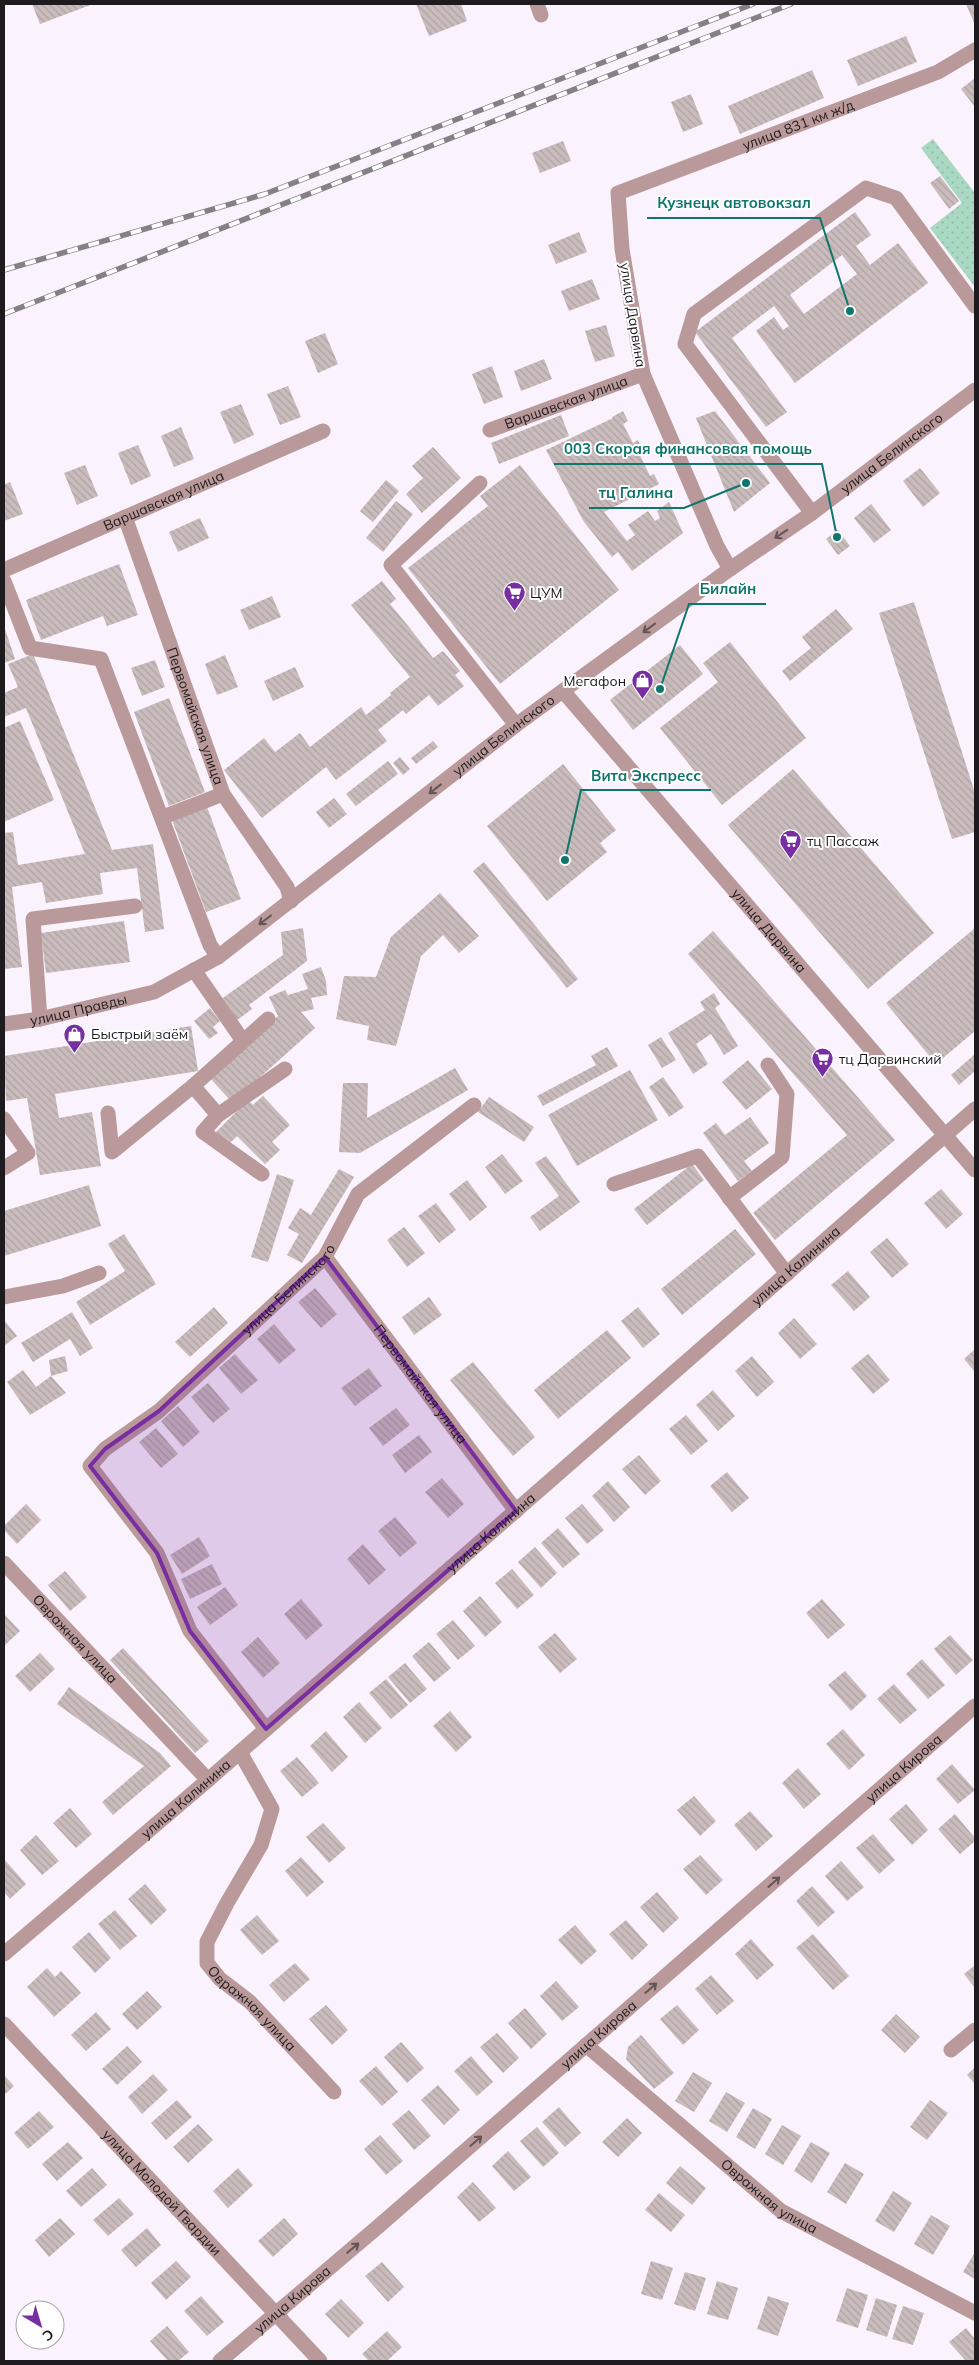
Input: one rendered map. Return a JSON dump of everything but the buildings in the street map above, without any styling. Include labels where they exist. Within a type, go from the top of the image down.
[{"type":"street","name":"улица 831 км ж/д","points":[[618,193],[938,72],[975,50]]},
{"type":"street","points":[[812,513],[685,344],[694,314],[866,188],[896,198],[975,306]]},
{"type":"street","name":"улица Дарвина","points":[[618,193],[622,248],[643,374],[717,546],[730,569]]},
{"type":"street","name":"Варшавская улица","points":[[490,430],[643,374]]},
{"type":"street","name":"улица Белинского","points":[[154,992],[218,957],[516,726],[730,569],[812,513],[975,390]]},
{"type":"street","name":"Варшавская улица","points":[[4,570],[323,431]]},
{"type":"street","points":[[480,483],[391,565],[516,726]]},
{"type":"street","name":"Первомайская улица","points":[[125,517],[223,794],[287,887],[290,901]]},
{"type":"street","points":[[4,581],[30,648],[101,659],[163,817],[210,945],[218,957]]},
{"type":"street","name":"улица Дарвина","points":[[563,691],[975,1170]]},
{"type":"street","points":[[163,817],[223,794]]},
{"type":"street","points":[[40,1019],[33,918],[135,906]]},
{"type":"street","points":[[194,970],[243,1041]]},
{"type":"street","name":"улица Правды","points":[[4,1024],[40,1019],[154,992]]},
{"type":"street","points":[[108,1113],[112,1152],[192,1086],[268,1019]]},
{"type":"street","points":[[730,1198],[782,1157],[786,1094],[768,1065]]},
{"type":"street","points":[[262,1174],[203,1132],[218,1116],[285,1069]]},
{"type":"street","points":[[192,1086],[218,1116]]},
{"type":"street","name":"улица Белинского","points":[[266,1729],[190,1631],[157,1553],[90,1466],[105,1449],[159,1411],[325,1257],[358,1194],[474,1105]]},
{"type":"street","name":"улица Калинина","points":[[4,1954],[208,1780],[975,1108]]},
{"type":"street","points":[[4,1119],[28,1153],[4,1168]]},
{"type":"street","points":[[614,1184],[698,1156],[787,1274]]},
{"type":"street","name":"Первомайская улица","points":[[325,1257],[516,1511]]},
{"type":"street","points":[[4,1297],[63,1286],[99,1273]]},
{"type":"street","name":"Овражная улица","points":[[4,1563],[208,1780]]},
{"type":"street","name":"улица Кирова","points":[[220,2361],[380,2225],[975,1706]]},
{"type":"street","name":"Овражная улица","points":[[240,1752],[272,1809],[261,1846],[227,1903],[207,1942],[207,1963],[220,1980],[250,2002],[334,2092]]},
{"type":"street","name":"улица Молодой Гвардии","points":[[4,2024],[320,2361]]},
{"type":"street","points":[[951,2050],[975,2030]]},
{"type":"street","name":"Овражная улица","points":[[586,2046],[781,2212],[975,2313]]},
{"type":"highlighted area","points":[[325,1257],[516,1511],[266,1729],[190,1631],[157,1553],[90,1466],[105,1449],[159,1411]]},
{"type":"green space","points":[[933,139],[975,193],[975,287],[930,228],[962,203],[921,148]]},
{"type":"railway","points":[[4,270],[265,194],[753,4]]},
{"type":"railway","points":[[4,314],[791,4]]},
{"type":"place","name":"Кузнецк автовокзал","points":[[850,311]]},
{"type":"place","name":"тц Галина","points":[[746,483]]},
{"type":"place","name":"003 Скорая финансовая помощь","points":[[837,537]]},
{"type":"place","name":"ЦУМ","points":[[514,612]]},
{"type":"place","name":"Билайн","points":[[660,689]]},
{"type":"place","name":"Мегафон","points":[[642,700]]},
{"type":"place","name":"Вита Экспресс","points":[[565,860]]},
{"type":"place","name":"тц Пассаж","points":[[791,860]]},
{"type":"place","name":"Быстрый заём","points":[[75,1053]]},
{"type":"place","name":"тц Дарвинский","points":[[823,1078]]}]
